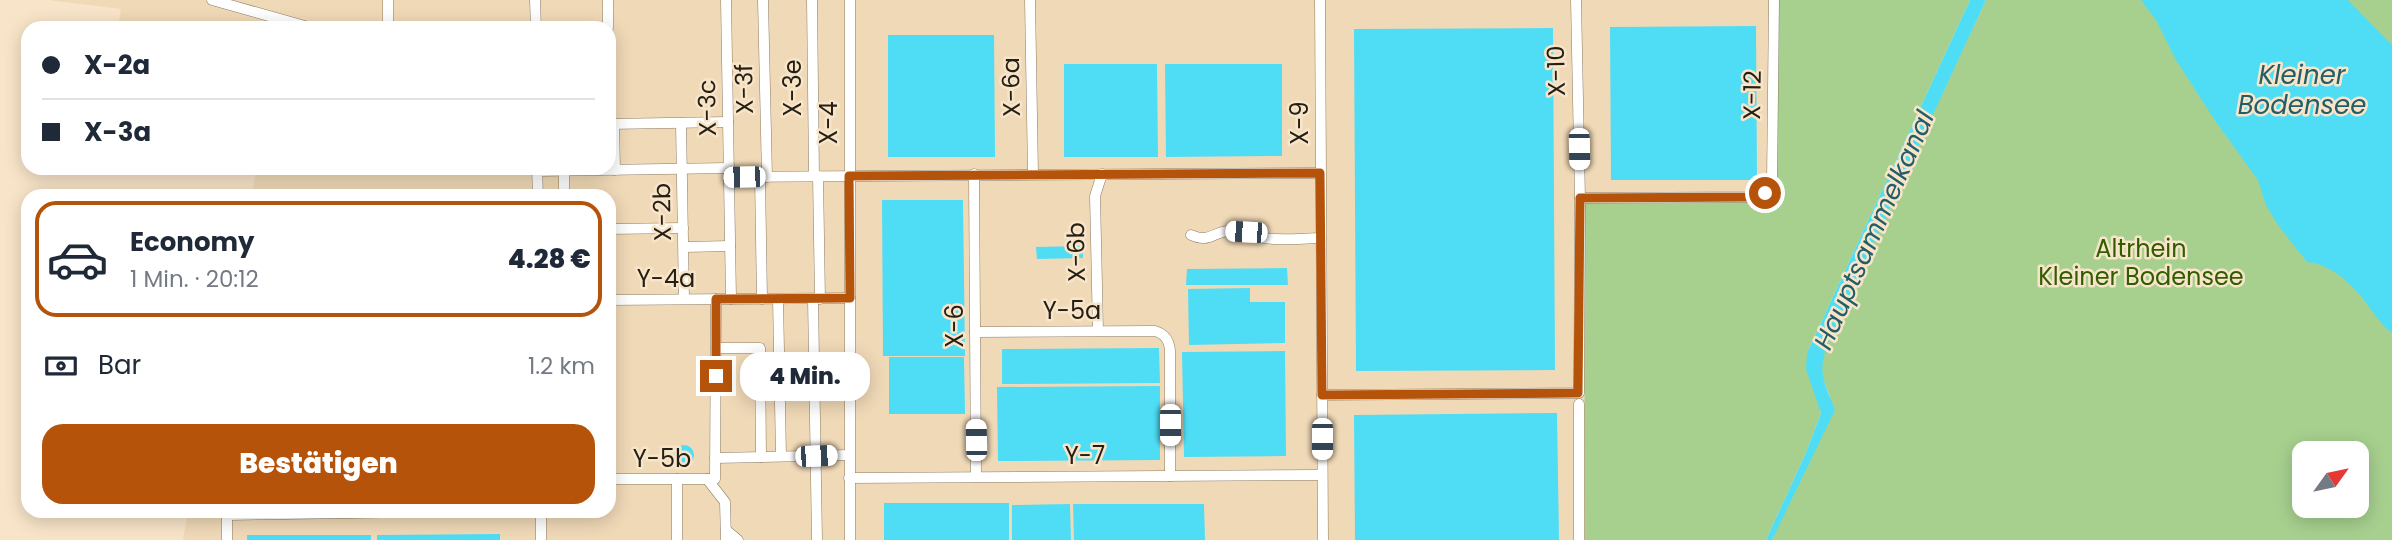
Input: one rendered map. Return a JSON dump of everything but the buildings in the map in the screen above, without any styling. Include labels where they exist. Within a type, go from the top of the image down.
[{"type":"street","points":[[212,0],[287,21]]},
{"type":"street","points":[[388,0],[388,21]]},
{"type":"street","points":[[536,21],[537,0]]},
{"type":"street","points":[[608,0],[608,21]]},
{"type":"street","name":"X-3c","points":[[726,0],[731,299]]},
{"type":"street","name":"X-3f","points":[[762,299],[764,0]]},
{"type":"street","name":"X-3e","points":[[812,0],[816,176],[817,540]]},
{"type":"street","name":"X-4","points":[[850,0],[850,540]]},
{"type":"street","name":"X-6a","points":[[1030,0],[1033,174]]},
{"type":"street","name":"X-9","points":[[1320,0],[1322,540]]},
{"type":"street","name":"X-10","points":[[1576,0],[1580,198],[1579,540]]},
{"type":"street","name":"X-12","points":[[1580,198],[1759,197],[1769,189],[1772,182],[1774,0]]},
{"type":"street","points":[[616,124],[728,122]]},
{"type":"street","name":"X-2b","points":[[681,123],[684,299]]},
{"type":"street","points":[[616,170],[682,169],[763,177],[1320,173]]},
{"type":"street","name":"X-6","points":[[974,174],[976,477]]},
{"type":"street","name":"X-6b","points":[[1098,331],[1095,195],[1102,174]]},
{"type":"street","points":[[564,175],[564,188]]},
{"type":"street","points":[[616,229],[683,228]]},
{"type":"street","points":[[1191,235],[1211,238],[1225,231],[1246,232],[1264,238],[1321,238]]},
{"type":"street","points":[[684,247],[730,246]]},
{"type":"street","name":"Y-4a","points":[[616,300],[850,298]]},
{"type":"street","points":[[716,299],[715,458],[711,479],[725,502],[726,535],[738,540]]},
{"type":"street","points":[[778,299],[781,457]]},
{"type":"street","name":"Y-5a","points":[[975,332],[1155,331],[1167,339],[1170,350],[1170,476]]},
{"type":"street","points":[[716,348],[760,348],[761,457]]},
{"type":"street","points":[[1322,395],[1579,398]]},
{"type":"street","name":"Y-5b","points":[[715,458],[849,454]]},
{"type":"street","name":"Y-7","points":[[849,478],[1322,475]]},
{"type":"street","name":"Y-5b","points":[[616,478],[711,479]]},
{"type":"street","points":[[677,479],[677,540]]},
{"type":"street","points":[[227,518],[227,540]]},
{"type":"street","points":[[541,518],[541,540]]},
{"type":"shaded area","points":[[48,0],[1935,0],[1687,540],[183,540],[187,518],[616,518],[616,189],[252,189],[256,175],[616,175],[616,21],[119,21],[121,9]]},
{"type":"green space","points":[[1774,0],[1970,0],[1807,353],[1821,413],[1766,540],[1585,540],[1584,202],[1771,199]]},
{"type":"green space","name":"Altrhein Kleiner Bodensee","points":[[1986,0],[2392,0],[2392,540],[1772,540],[1830,397],[1822,376],[1821,352]]},
{"type":"water","name":"Hauptsammelkanal","points":[[1970,0],[1986,0],[1830,337],[1823,358],[1823,374],[1835,410],[1772,540],[1766,540],[1821,413],[1806,369],[1807,353]]},
{"type":"water","name":"Kleiner Bodensee","points":[[2141,0],[2348,0],[2392,45],[2392,333],[2342,277],[2322,266],[2307,262],[2278,225],[2266,205],[2258,180],[2216,122],[2176,60],[2156,20]]},
{"type":"water","points":[[1756,26],[1757,180],[1611,180],[1610,27]]},
{"type":"water","points":[[1553,28],[1555,370],[1356,371],[1354,29]]},
{"type":"water","points":[[888,35],[994,35],[995,157],[888,157]]},
{"type":"water","points":[[1064,64],[1157,64],[1158,157],[1064,157]]},
{"type":"water","points":[[1165,64],[1282,64],[1282,156],[1166,157]]},
{"type":"water","points":[[882,200],[963,200],[965,356],[883,356]]},
{"type":"water","points":[[1083,246],[1083,258],[1037,259],[1036,247]]},
{"type":"water","points":[[1287,268],[1288,285],[1186,285],[1187,269]]},
{"type":"water","points":[[1250,288],[1250,302],[1285,302],[1285,343],[1189,345],[1188,289]]},
{"type":"water","points":[[1159,348],[1160,383],[1002,384],[1002,349]]},
{"type":"water","points":[[1285,351],[1286,456],[1184,457],[1182,352]]},
{"type":"water","points":[[889,357],[964,357],[965,414],[889,414]]},
{"type":"water","points":[[1160,386],[1160,460],[998,461],[997,387]]},
{"type":"water","points":[[1557,413],[1559,540],[1355,540],[1354,415]]},
{"type":"water","points":[[680,445],[688,445],[694,455],[688,465],[680,465],[674,459],[674,451]]},
{"type":"water","points":[[884,503],[1009,503],[1009,540],[884,540]]},
{"type":"water","points":[[1070,504],[1071,540],[1012,540],[1012,505]]},
{"type":"water","points":[[1073,504],[1204,504],[1205,540],[1074,540]]},
{"type":"water","points":[[500,534],[500,540],[377,540],[377,535]]},
{"type":"water","points":[[247,535],[371,535],[371,540],[247,540]]},
{"type":"route","points":[[716,376],[716,299],[850,298],[849,176],[1320,173],[1322,395],[1578,393],[1580,198],[1759,197],[1765,193]]}]
